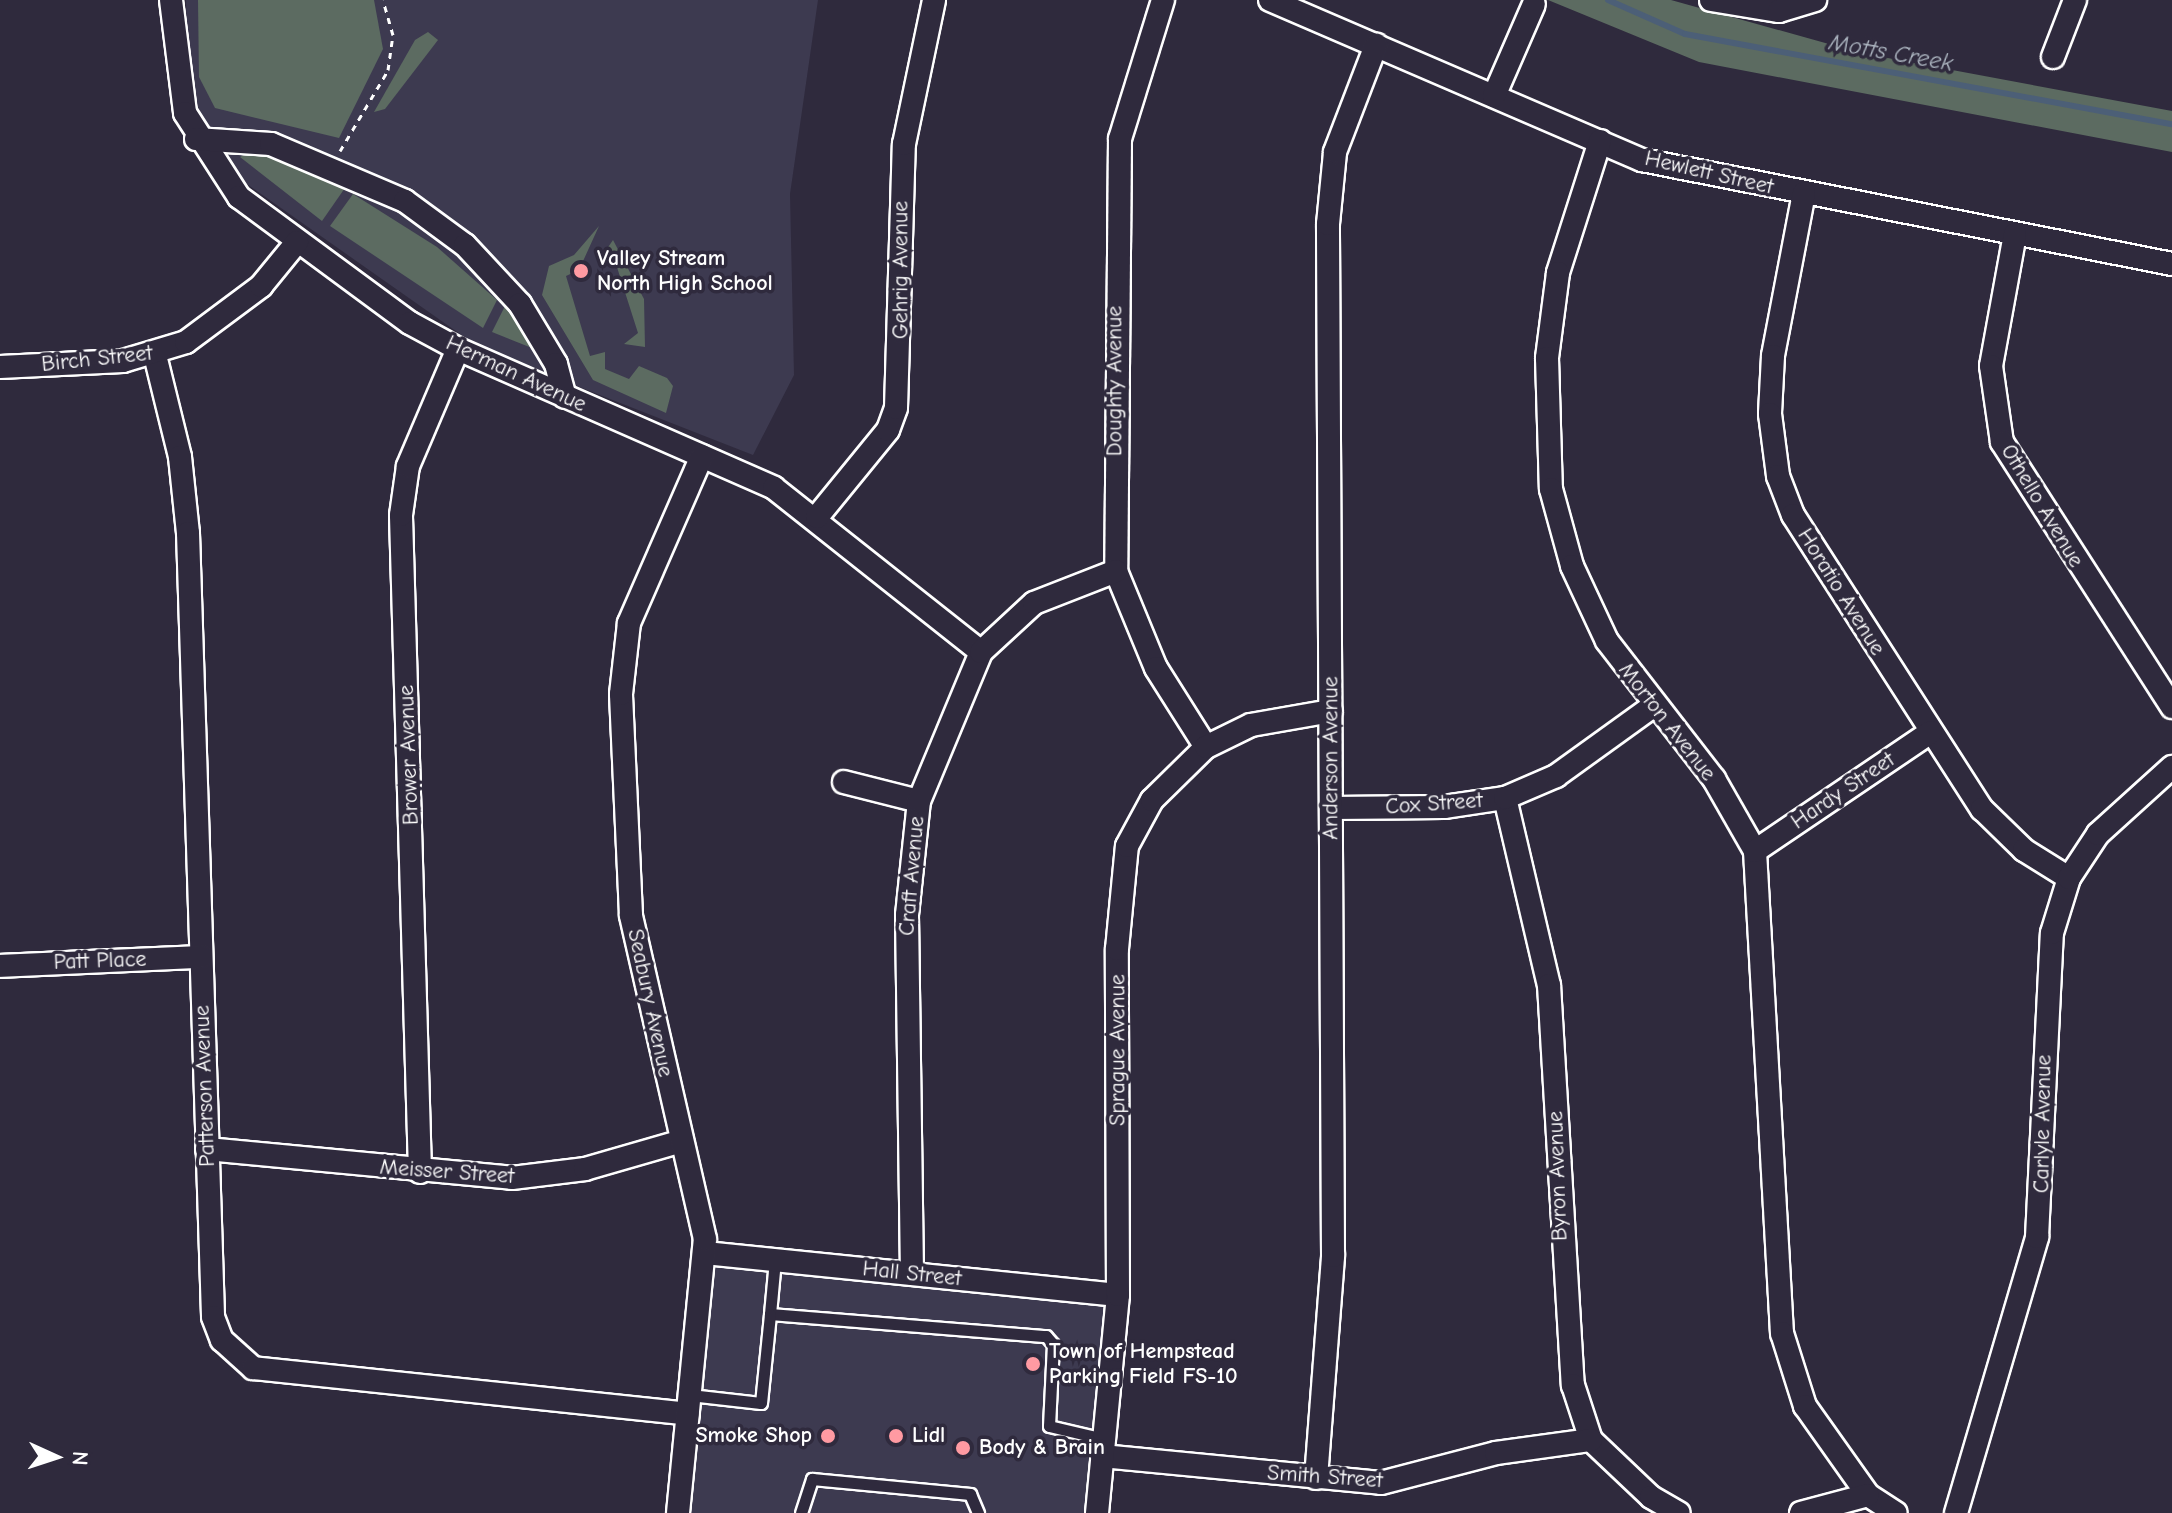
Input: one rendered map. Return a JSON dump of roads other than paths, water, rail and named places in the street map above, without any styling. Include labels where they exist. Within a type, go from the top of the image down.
[{"type":"street","name":"Herman Avenue","points":[[171,0],[175,81],[196,139],[230,187],[297,242],[458,349],[702,456],[817,517],[981,652]]},
{"type":"street","name":"Gehrig Avenue","points":[[817,517],[888,430],[896,408],[904,144],[934,0]]},
{"type":"street","name":"Doughty Avenue","points":[[1163,0],[1120,139],[1116,571],[1156,668],[1206,747]]},
{"type":"street","name":"Hewlett Street","points":[[1270,0],[1600,141],[1679,170],[2172,264]]},
{"type":"street","points":[[1711,0],[1779,11],[1815,0]]},
{"type":"street","points":[[2053,57],[2075,0]]},
{"type":"street","points":[[1494,96],[1534,4]]},
{"type":"street","name":"Anderson Avenue","points":[[1316,1478],[1333,1256],[1330,183],[1376,45]]},
{"type":"street","points":[[196,139],[271,144],[332,165],[405,201],[465,245],[520,304],[556,364],[565,397]]},
{"type":"street","name":"Morton Avenue","points":[[1600,141],[1558,273],[1545,437],[1572,566],[1607,641],[1653,706],[1714,779],[1755,851],[1782,1333],[1805,1406],[1868,1495],[1896,1513]]},
{"type":"street","name":"Horatio Avenue","points":[[1804,193],[1773,356],[1770,414],[1778,476],[1813,554],[1998,828],[2069,878]]},
{"type":"street","name":"Othello Avenue","points":[[2015,234],[1991,366],[2002,442],[2172,707]]},
{"type":"street","name":"Birch Street","points":[[0,367],[155,355],[230,313],[297,242]]},
{"type":"street","name":"Brower Avenue","points":[[420,1172],[401,515],[408,466],[458,349]]},
{"type":"street","name":"Patterson Avenue","points":[[155,355],[180,457],[188,533],[213,1317],[227,1348],[253,1368],[689,1405]]},
{"type":"street","name":"Seabury Avenue","points":[[678,1513],[705,1253],[631,915],[621,694],[629,623],[702,456]]},
{"type":"street","name":"Craft Avenue","points":[[912,1274],[907,915],[919,801],[981,652],[1034,603],[1116,571]]},
{"type":"street","name":"Cox Street","points":[[1331,808],[1444,807],[1505,798],[1556,776],[1653,706]]},
{"type":"street","name":"Sprague Avenue","points":[[1097,1513],[1118,1295],[1121,872],[1152,800],[1206,747],[1251,725],[1331,711]]},
{"type":"street","name":"Hardy Street","points":[[1755,851],[1931,732]]},
{"type":"street","name":"Carlyle Avenue","points":[[1956,1513],[2037,1237],[2048,963],[2069,878],[2120,809],[2172,767]]},
{"type":"street","points":[[844,782],[919,801]]},
{"type":"street","name":"Byron Avenue","points":[[1505,798],[1549,985],[1564,1329],[1591,1440]]},
{"type":"street","name":"Patt Place","points":[[0,966],[201,957]]},
{"type":"street","name":"Meisser Street","points":[[207,1149],[420,1172],[543,1176],[682,1141]]},
{"type":"street","name":"Hall Street","points":[[705,1253],[1118,1295]]},
{"type":"street","points":[[1591,1440],[1651,1497],[1679,1513]]},
{"type":"street","name":"Smith Street","points":[[1103,1448],[1316,1478],[1398,1481],[1496,1453],[1591,1440]]},
{"type":"street","points":[[1801,1513],[1868,1495]]},
{"type":"lane","points":[[689,1405],[761,1403],[775,1260]]},
{"type":"lane","points":[[770,1314],[1046,1336],[1053,1344],[1049,1426],[1103,1448]]},
{"type":"lane","points":[[801,1513],[812,1479],[970,1494],[978,1513]]},
{"type":"waterway","name":"Motts Creek","points":[[1608,0],[1685,34],[2172,124]]},
{"type":"place","name":"Valley Stream North High School","points":[[581,271]]},
{"type":"place","name":"Town of Hempstead Parking Field FS-10","points":[[1033,1364]]},
{"type":"place","name":"Smoke Shop","points":[[828,1436]]},
{"type":"place","name":"Lidl","points":[[896,1436]]},
{"type":"place","name":"Body & Brain","points":[[963,1448]]}]
